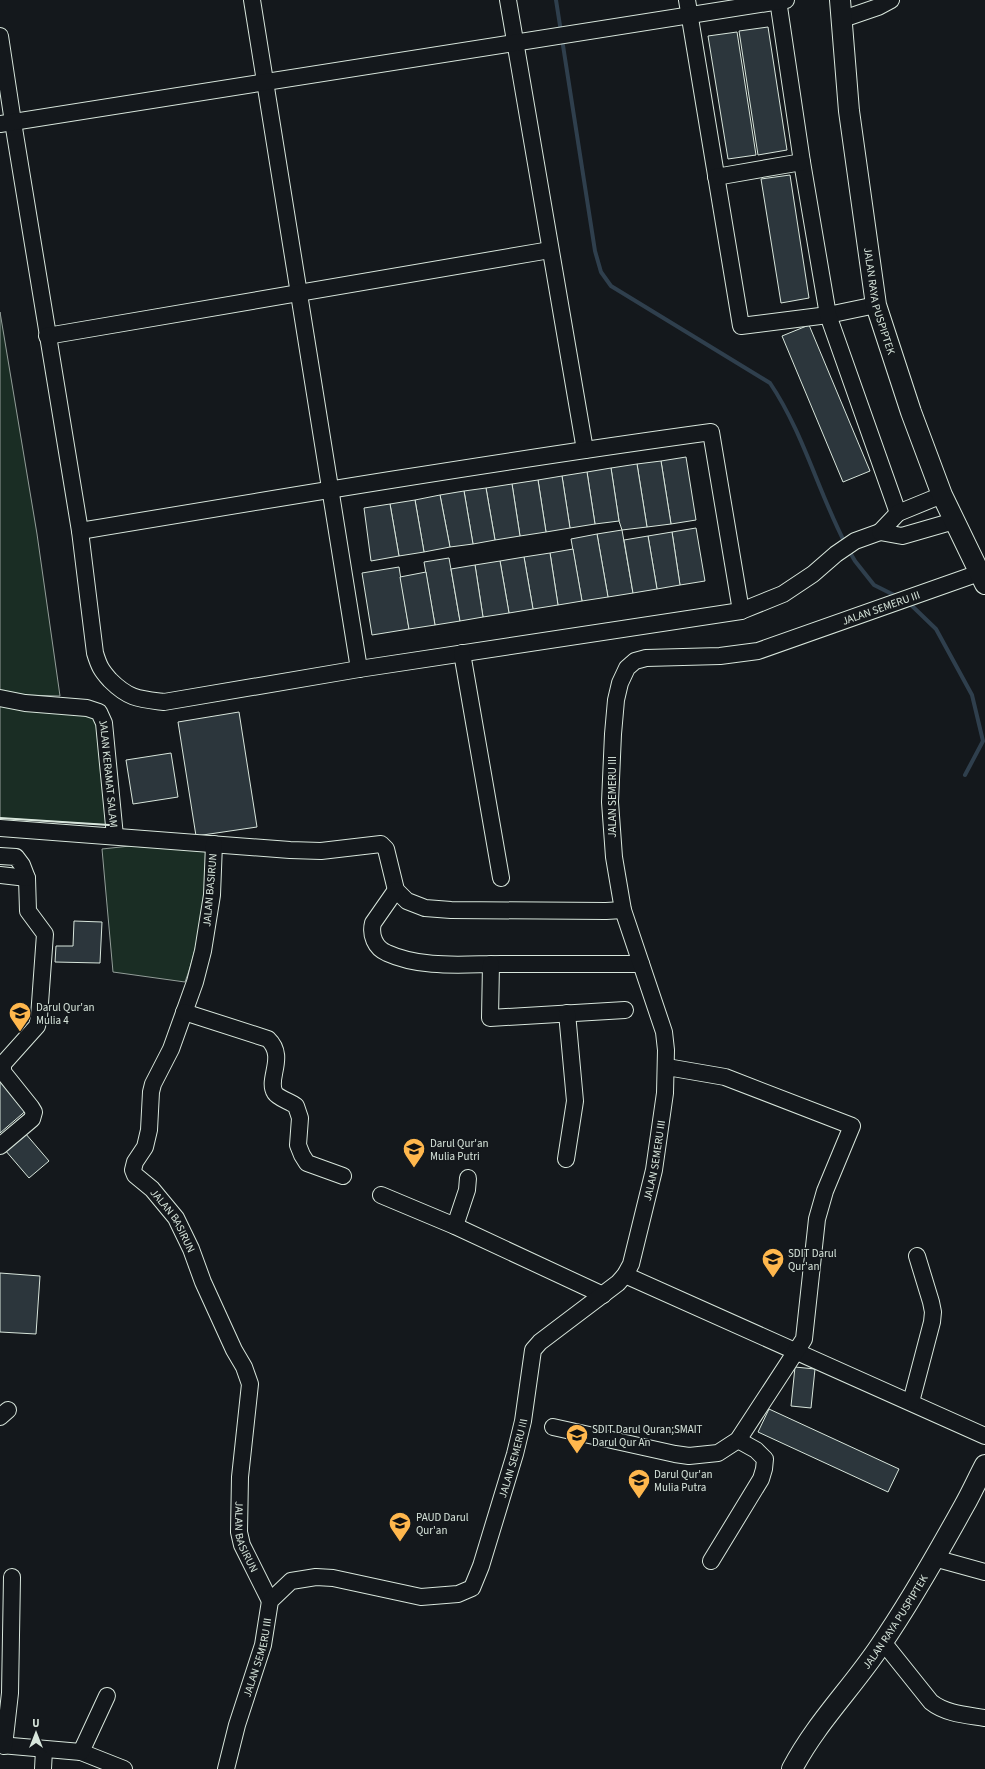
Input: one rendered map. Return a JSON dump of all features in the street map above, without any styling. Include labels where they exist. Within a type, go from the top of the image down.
[{"type":"main road","name":"JALAN RAYA PUSPIPTEK","points":[[841,10],[850,111],[876,305],[910,412],[942,495],[982,579]]},
{"type":"main road","name":"JALAN RAYA PUSPIPTEK","points":[[792,1769],[803,1748],[816,1729],[883,1642],[918,1588],[985,1467]]},
{"type":"street","points":[[252,0],[298,293],[360,668]]},
{"type":"street","points":[[508,0],[584,450]]},
{"type":"street","points":[[687,0],[741,326],[828,315],[876,305]]},
{"type":"street","points":[[6,123],[557,37],[781,0],[802,162],[828,315],[898,513]]},
{"type":"street","points":[[841,10],[878,6],[891,0]]},
{"type":"street","points":[[0,36],[6,123],[47,336],[80,531],[95,653],[99,668],[127,694],[145,700],[164,702],[360,668],[741,611],[783,594],[813,574],[836,554],[855,541],[880,532],[898,513],[942,495]]},
{"type":"street","points":[[716,177],[802,162]]},
{"type":"street","points":[[47,336],[550,250]]},
{"type":"street","points":[[80,531],[331,489],[711,432],[741,611]]},
{"type":"street","points":[[880,532],[902,536],[954,521]]},
{"type":"street","name":"JALAN SEMERU III","points":[[226,1769],[237,1725],[263,1645],[270,1601],[291,1581],[316,1578],[333,1578],[421,1597],[458,1594],[472,1588],[481,1566],[515,1454],[523,1421],[533,1350],[540,1342],[618,1283],[625,1275],[635,1251],[654,1170],[667,1067],[664,1032],[623,910],[614,856],[610,802],[613,734],[616,700],[620,683],[627,668],[636,661],[646,658],[720,656],[758,651],[914,596],[982,579]]},
{"type":"street","points":[[462,653],[501,878]]},
{"type":"street","name":"JALAN KERAMAT SALAM","points":[[0,698],[26,703],[87,708],[99,712],[104,723],[115,836],[290,850],[321,851],[381,844],[386,848],[396,890]]},
{"type":"street","points":[[0,828],[115,836]]},
{"type":"street","name":"JALAN BASIRUN","points":[[214,844],[214,868],[204,951],[171,1049],[153,1084],[151,1092],[149,1130],[145,1147],[135,1162],[133,1170],[135,1176],[152,1189],[178,1223],[191,1249],[203,1282],[234,1350],[244,1367],[250,1384],[240,1477],[239,1532],[242,1545],[270,1601]]},
{"type":"street","points":[[0,856],[16,857],[22,865],[27,878],[28,911],[45,934],[39,1017],[37,1026],[3,1064],[3,1072],[34,1112],[32,1119],[0,1146]]},
{"type":"street","points":[[0,875],[27,878]]},
{"type":"street","points":[[623,910],[438,910],[425,908],[406,901],[396,890],[374,923],[372,933],[374,941],[383,951],[412,960],[447,964],[641,964]]},
{"type":"street","points":[[491,964],[490,1018],[625,1010]]},
{"type":"street","points":[[184,1012],[268,1039],[273,1043],[277,1054],[273,1088],[276,1094],[296,1106],[300,1118],[298,1145],[302,1155],[307,1163],[342,1176]]},
{"type":"street","points":[[566,1159],[575,1101],[567,1013]]},
{"type":"street","points":[[553,1427],[675,1454],[689,1456],[718,1453],[738,1440],[797,1352],[804,1339],[817,1219],[825,1191],[852,1126],[725,1077],[667,1067]]},
{"type":"street","points":[[455,1226],[467,1190],[468,1178]]},
{"type":"street","points":[[381,1195],[455,1226],[603,1294]]},
{"type":"street","points":[[911,1402],[932,1322],[933,1312],[917,1256]]},
{"type":"street","points":[[625,1275],[985,1436]]},
{"type":"street","points":[[711,1561],[761,1479],[764,1470],[765,1459],[756,1450],[738,1440]]},
{"type":"street","points":[[934,1558],[985,1572]]},
{"type":"street","points":[[12,1577],[10,1693],[2,1745],[44,1750],[80,1752],[124,1769]]},
{"type":"street","points":[[883,1642],[931,1702],[936,1706],[955,1713],[985,1718]]},
{"type":"street","points":[[80,1752],[107,1696]]},
{"type":"street","points":[[43,1769],[44,1750]]},
{"type":"green space","points":[[0,312],[37,534],[60,696],[25,695],[0,691]]},
{"type":"green space","points":[[0,704],[86,713],[97,719],[109,825],[0,818]]},
{"type":"green space","points":[[130,846],[209,851],[198,934],[195,950],[185,982],[113,972],[102,849]]},
{"type":"building","points":[[768,27],[787,150],[758,155],[739,31]]},
{"type":"building","points":[[737,32],[756,155],[728,159],[708,36]]},
{"type":"building","points":[[790,175],[809,298],[781,303],[761,179]]},
{"type":"building","points":[[809,325],[870,471],[843,482],[782,336]]},
{"type":"building","points":[[686,457],[696,520],[671,524],[661,461]]},
{"type":"building","points":[[661,461],[671,524],[647,527],[637,464]]},
{"type":"building","points":[[637,464],[647,527],[622,530],[619,521],[611,468]]},
{"type":"building","points":[[611,468],[619,521],[595,524],[587,472]]},
{"type":"building","points":[[587,472],[595,524],[570,528],[562,476]]},
{"type":"building","points":[[562,476],[570,528],[546,532],[538,480]]},
{"type":"building","points":[[538,480],[546,532],[520,536],[512,484]]},
{"type":"building","points":[[512,484],[520,536],[495,540],[486,488]]},
{"type":"building","points":[[486,488],[495,540],[473,544],[464,491]]},
{"type":"building","points":[[464,491],[473,544],[450,547],[440,495]]},
{"type":"building","points":[[440,495],[450,547],[424,552],[415,500]]},
{"type":"building","points":[[415,500],[424,552],[399,556],[390,504]]},
{"type":"building","points":[[390,504],[399,556],[371,561],[364,508]]},
{"type":"building","points":[[696,528],[705,581],[680,585],[672,532]]},
{"type":"building","points":[[622,530],[633,593],[608,597],[597,534]]},
{"type":"building","points":[[672,532],[680,585],[657,589],[648,536]]},
{"type":"building","points":[[597,534],[608,597],[582,601],[571,539]]},
{"type":"building","points":[[648,536],[657,589],[633,593],[624,540]]},
{"type":"building","points":[[573,549],[582,601],[558,605],[550,553]]},
{"type":"building","points":[[550,553],[558,605],[533,609],[524,557]]},
{"type":"building","points":[[524,557],[533,609],[509,613],[500,561]]},
{"type":"building","points":[[449,558],[460,621],[435,625],[424,562]]},
{"type":"building","points":[[500,561],[509,613],[483,617],[475,565]]},
{"type":"building","points":[[475,565],[483,617],[460,621],[451,569]]},
{"type":"building","points":[[399,567],[409,629],[372,635],[362,573]]},
{"type":"building","points":[[426,572],[435,625],[409,629],[400,577]]},
{"type":"building","points":[[239,712],[257,827],[196,836],[178,722]]},
{"type":"building","points":[[171,753],[178,797],[133,804],[126,760]]},
{"type":"building","points":[[74,921],[102,922],[100,963],[55,962],[56,946],[73,946]]},
{"type":"building","points":[[0,1074],[29,1108],[0,1133]]},
{"type":"building","points":[[25,1133],[49,1161],[29,1178],[5,1150]]},
{"type":"building","points":[[0,1273],[40,1276],[36,1334],[0,1332]]},
{"type":"building","points":[[795,1367],[815,1369],[811,1408],[791,1406]]},
{"type":"building","points":[[769,1409],[899,1469],[888,1492],[758,1432]]},
{"type":"waterway","points":[[556,0],[561,32]]},
{"type":"waterway","points":[[562,39],[595,251],[601,272],[611,286],[770,383],[792,421],[835,523],[845,543]]},
{"type":"waterway","points":[[848,549],[855,561],[874,585],[898,597]]},
{"type":"waterway","points":[[909,603],[936,629],[972,695],[983,741],[965,775]]},
{"type":"wall","points":[[0,818],[109,825]]},
{"type":"place","name":"Darul Qur'an Mulia 4","points":[[20,1032]]},
{"type":"place","name":"Darul Qur'an Mulia Putri","points":[[414,1168]]},
{"type":"place","name":"SDIT Darul Qur'an","points":[[773,1278]]},
{"type":"place","name":"SDIT Darul Quran;SMAIT Darul Qur An","points":[[577,1454]]},
{"type":"place","name":"Darul Qur'an Mulia Putra","points":[[639,1500]]},
{"type":"place","name":"PAUD Darul Qur'an","points":[[400,1542]]}]
